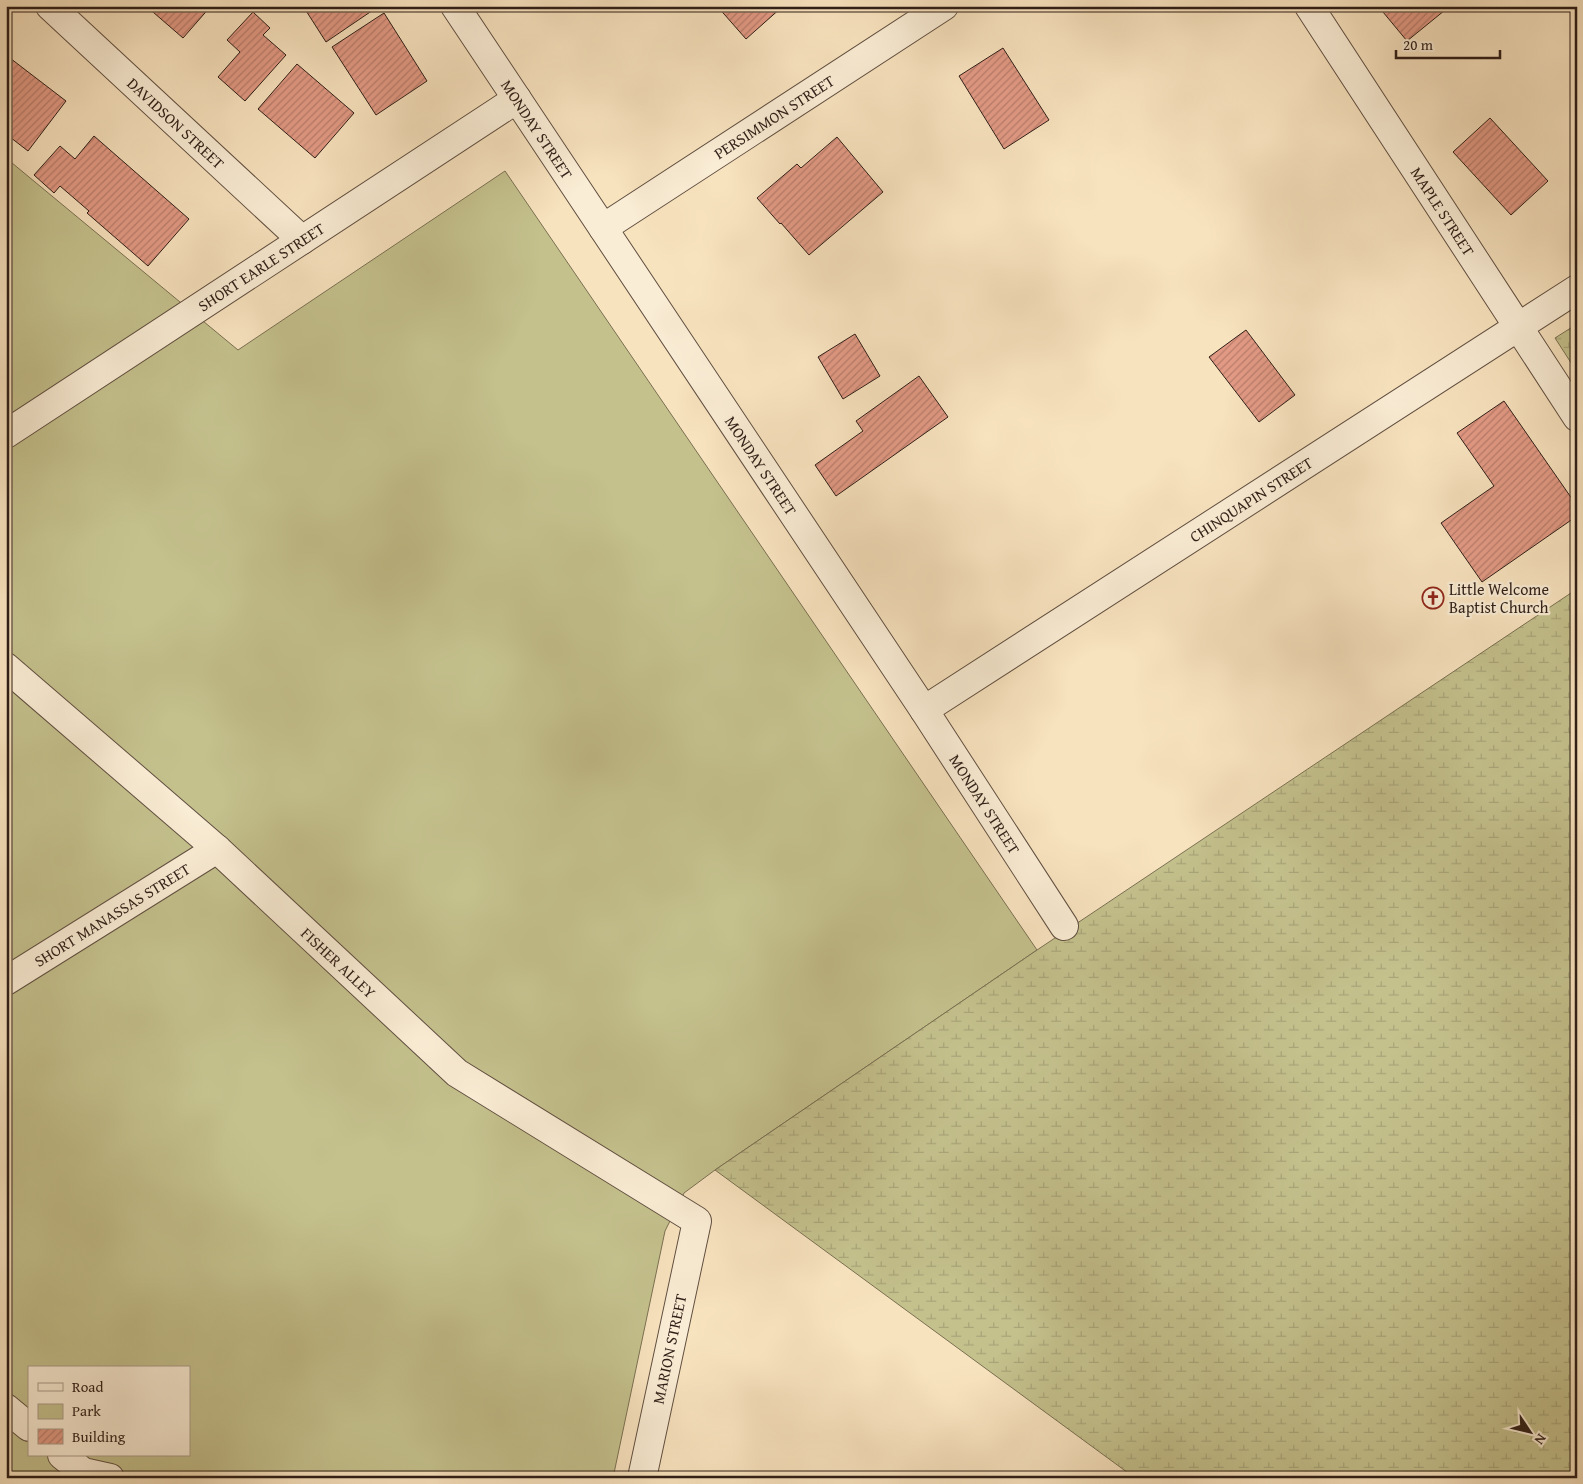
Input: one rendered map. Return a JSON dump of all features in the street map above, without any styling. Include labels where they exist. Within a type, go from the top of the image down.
[{"type":"street","name":"DAVIDSON STREET","points":[[50,6],[302,240]]},
{"type":"street","name":"MONDAY STREET","points":[[455,6],[924,710],[1064,926]]},
{"type":"street","name":"PERSIMMON STREET","points":[[603,228],[944,6]]},
{"type":"street","name":"MAPLE STREET","points":[[1309,6],[1577,417]]},
{"type":"street","name":"SHORT EARLE STREET","points":[[6,434],[517,99]]},
{"type":"street","name":"CHINQUAPIN STREET","points":[[924,710],[1577,289]]},
{"type":"street","name":"FISHER ALLEY","points":[[6,668],[217,849],[457,1072],[697,1220]]},
{"type":"street","name":"SHORT MANASSAS STREET","points":[[6,981],[217,849]]},
{"type":"street","name":"MARION STREET","points":[[642,1478],[697,1220]]},
{"type":"street","points":[[6,1408],[28,1426]]},
{"type":"street","points":[[75,1468],[110,1478]]},
{"type":"green space","points":[[6,158],[238,350],[505,171],[1037,950],[684,1193],[665,1231],[613,1478],[6,1478]]},
{"type":"green space","points":[[1577,324],[1577,372],[1555,338]]},
{"type":"green space","points":[[1577,589],[1577,1478],[1135,1478],[715,1170],[1037,950]]},
{"type":"building","points":[[146,6],[211,6],[183,38]]},
{"type":"building","points":[[303,6],[379,6],[326,42]]},
{"type":"building","points":[[717,6],[781,6],[782,7],[746,39]]},
{"type":"building","points":[[1378,6],[1450,6],[1407,41]]},
{"type":"building","points":[[253,12],[270,28],[263,35],[286,55],[245,101],[218,77],[240,52],[227,40]]},
{"type":"building","points":[[384,13],[427,81],[376,115],[332,47]]},
{"type":"building","points":[[1003,48],[1049,120],[1004,149],[959,76]]},
{"type":"building","points":[[6,55],[66,101],[28,151],[6,134]]},
{"type":"building","points":[[297,64],[354,113],[315,158],[258,109]]},
{"type":"building","points":[[1490,118],[1548,181],[1511,215],[1453,152]]},
{"type":"building","points":[[94,136],[189,219],[148,266],[87,213],[89,211],[60,186],[54,193],[34,175],[60,146],[75,159]]},
{"type":"building","points":[[837,137],[883,192],[809,255],[757,198],[797,164],[801,168]]},
{"type":"building","points":[[1246,330],[1295,395],[1259,422],[1209,357]]},
{"type":"building","points":[[855,334],[880,376],[843,399],[818,357]]},
{"type":"building","points":[[919,376],[948,417],[836,496],[815,465],[863,431],[856,421]]},
{"type":"building","points":[[1504,401],[1577,506],[1577,516],[1482,582],[1441,523],[1494,486],[1457,433]]},
{"type":"place","name":"Little Welcome Baptist Church","points":[[1433,598]]}]
